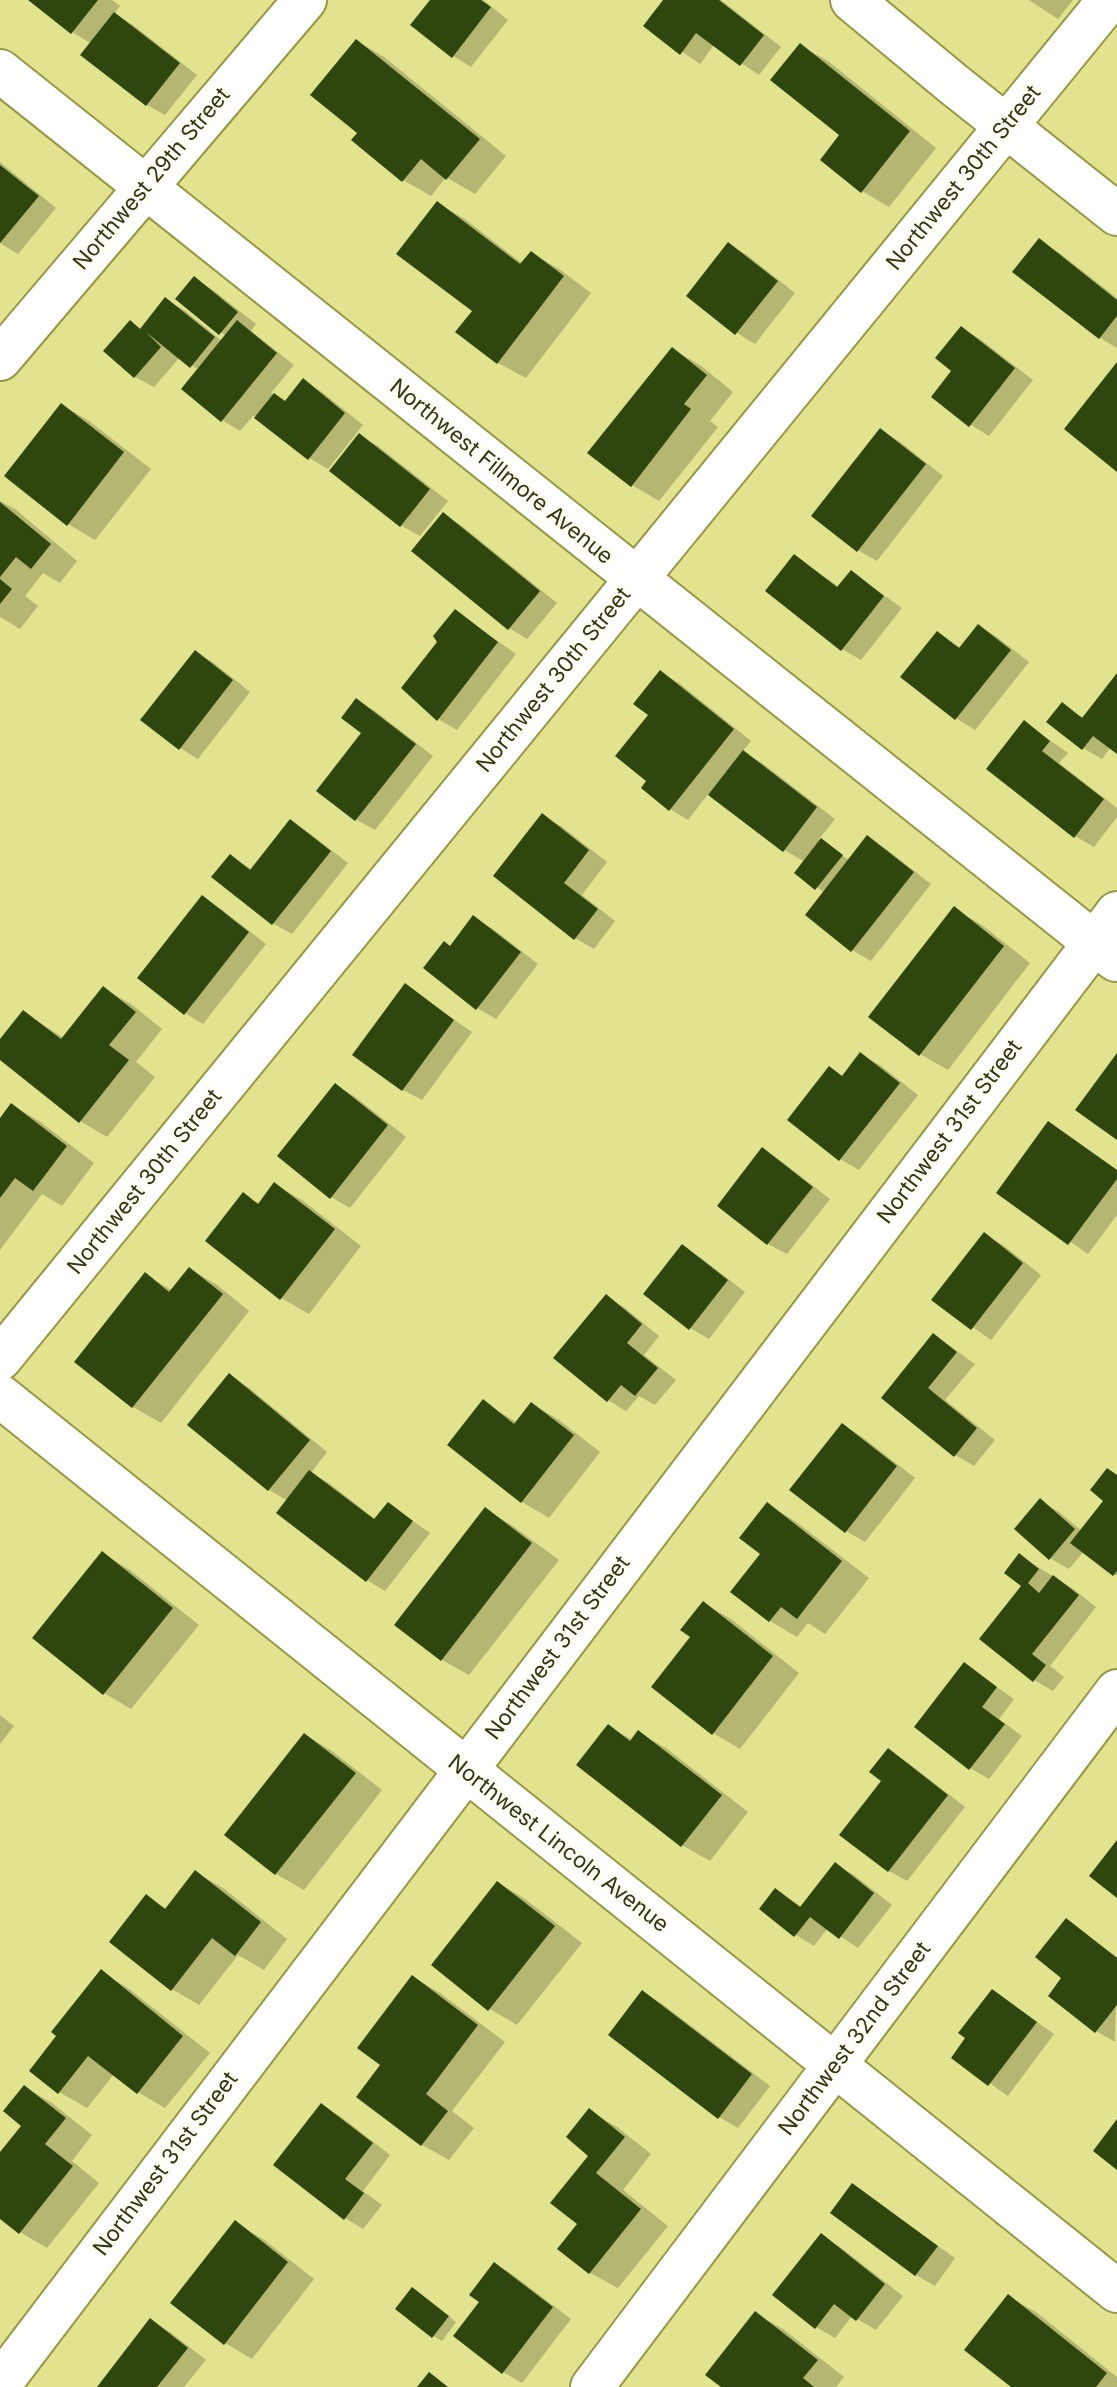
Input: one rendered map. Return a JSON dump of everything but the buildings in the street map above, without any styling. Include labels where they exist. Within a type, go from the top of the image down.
[{"type":"street","name":"Northwest 29th Street","points":[[0,359],[305,0]]},
{"type":"street","points":[[852,0],[1117,214]]},
{"type":"street","name":"Northwest 30th Street","points":[[0,1359],[1109,0]]},
{"type":"street","name":"Northwest Fillmore Avenue","points":[[0,71],[636,580],[1110,939]]},
{"type":"street","name":"Northwest 31st Street","points":[[0,2384],[465,1771],[1110,939]]},
{"type":"street","name":"Northwest Lincoln Avenue","points":[[0,1396],[1117,2291]]},
{"type":"street","name":"Northwest 32nd Street","points":[[592,2387],[1117,1691]]}]
